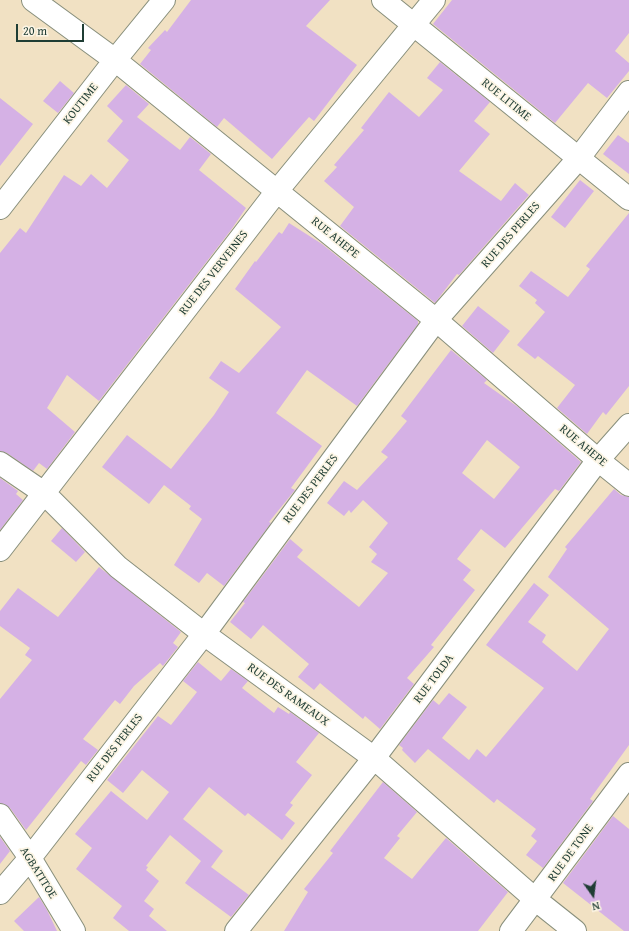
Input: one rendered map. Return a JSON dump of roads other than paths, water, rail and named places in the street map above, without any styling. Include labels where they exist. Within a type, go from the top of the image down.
[{"type":"street","name":"RUE AHEPE","points":[[33,0],[115,60],[436,320],[629,485]]},
{"type":"street","name":"KOUTIME","points":[[0,208],[115,60],[164,0]]},
{"type":"street","name":"RUE LITIME","points":[[384,0],[629,199]]},
{"type":"street","name":"RUE DES VERVEINES","points":[[0,550],[277,191],[434,0]]},
{"type":"street","name":"RUE DES PERLES","points":[[0,893],[30,858],[204,634],[436,320],[578,159],[629,92]]},
{"type":"street","name":"RUE TOLDA","points":[[236,931],[374,758],[598,460],[629,425]]},
{"type":"street","name":"RUE DES RAMEAUX","points":[[0,463],[44,492],[118,567],[204,634],[374,758],[536,900],[575,931]]},
{"type":"street","name":"RUE DE TONE","points":[[511,931],[536,900],[629,774]]},
{"type":"street","name":"AGBATITOE","points":[[0,815],[30,858],[74,931]]}]
